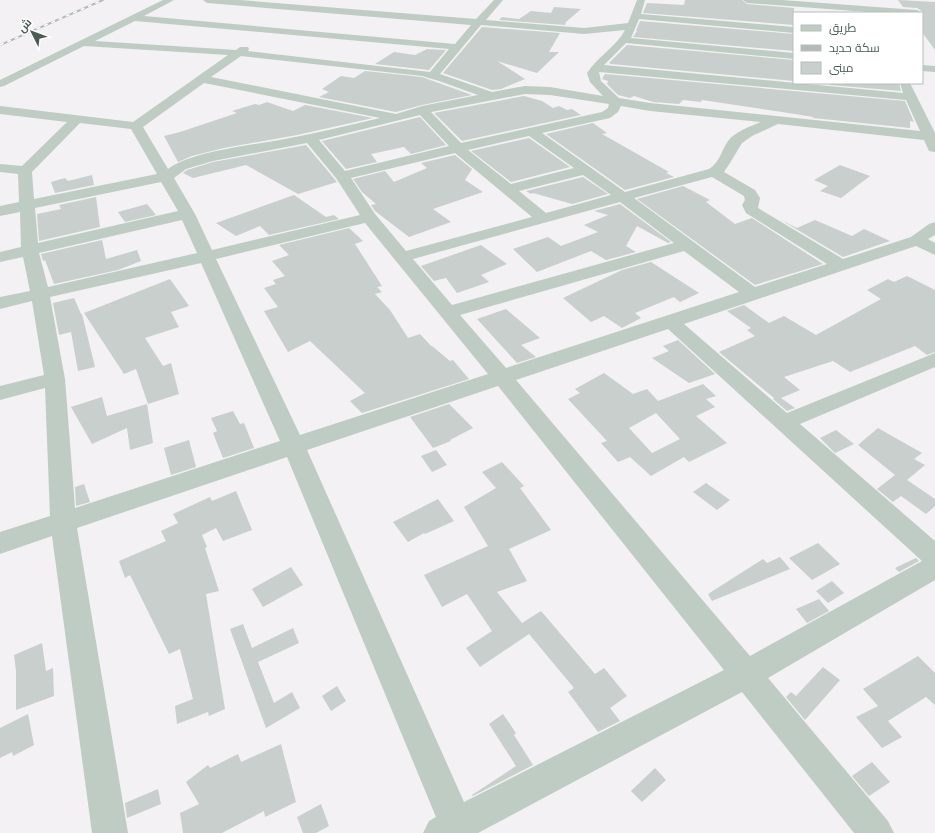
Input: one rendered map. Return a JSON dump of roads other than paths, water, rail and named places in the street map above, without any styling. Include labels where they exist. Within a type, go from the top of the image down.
[{"type":"street","points":[[0,84],[170,0]]},
{"type":"street","points":[[206,0],[584,31],[631,26]]},
{"type":"street","points":[[0,110],[136,126],[239,53],[320,0]]},
{"type":"street","points":[[486,0],[499,0]]},
{"type":"street","points":[[433,75],[499,0]]},
{"type":"street","points":[[615,101],[596,82],[594,73],[600,61],[624,40],[636,16],[641,0]]},
{"type":"street","points":[[747,0],[897,12]]},
{"type":"street","points":[[871,0],[876,11]]},
{"type":"street","points":[[268,13],[280,6]]},
{"type":"street","points":[[636,16],[793,30]]},
{"type":"street","points":[[132,18],[457,47]]},
{"type":"street","points":[[244,27],[256,20]]},
{"type":"street","points":[[624,40],[793,56]]},
{"type":"street","points":[[82,43],[239,53],[433,75],[490,96]]},
{"type":"street","points":[[596,68],[910,97]]},
{"type":"street","points":[[923,68],[935,69]]},
{"type":"street","points":[[202,80],[399,117]]},
{"type":"street","points":[[905,84],[910,97],[932,137],[935,150]]},
{"type":"street","points":[[0,211],[166,177],[181,166],[194,161],[310,138],[399,117],[422,110],[490,96],[536,90],[568,93],[650,107],[932,137]]},
{"type":"street","points":[[342,176],[531,131],[606,115],[614,109],[615,101]]},
{"type":"street","points":[[422,110],[458,148],[544,218]]},
{"type":"street","points":[[77,119],[25,171],[30,250],[40,293],[55,379],[63,522],[110,833]]},
{"type":"street","points":[[402,257],[714,172],[724,165],[733,144],[739,139],[777,121]]},
{"type":"street","points":[[136,126],[187,214],[294,446],[452,830],[747,674],[935,567]]},
{"type":"street","points":[[531,131],[623,197],[754,295]]},
{"type":"street","points":[[310,138],[342,176],[369,217],[747,674],[876,833]]},
{"type":"street","points":[[0,168],[25,171]]},
{"type":"street","points":[[508,189],[585,170]]},
{"type":"street","points":[[714,172],[753,196],[753,201],[750,205],[751,210],[841,266]]},
{"type":"street","points":[[0,256],[187,214]]},
{"type":"street","points":[[0,303],[207,256],[369,217]]},
{"type":"street","points":[[0,543],[841,266],[917,240],[935,226]]},
{"type":"street","points":[[917,240],[935,250]]},
{"type":"street","points":[[449,312],[687,245]]},
{"type":"street","points":[[671,322],[935,557]]},
{"type":"street","points":[[783,423],[935,359]]},
{"type":"street","points":[[0,393],[55,379]]},
{"type":"railway","points":[[0,45],[103,0]]}]
